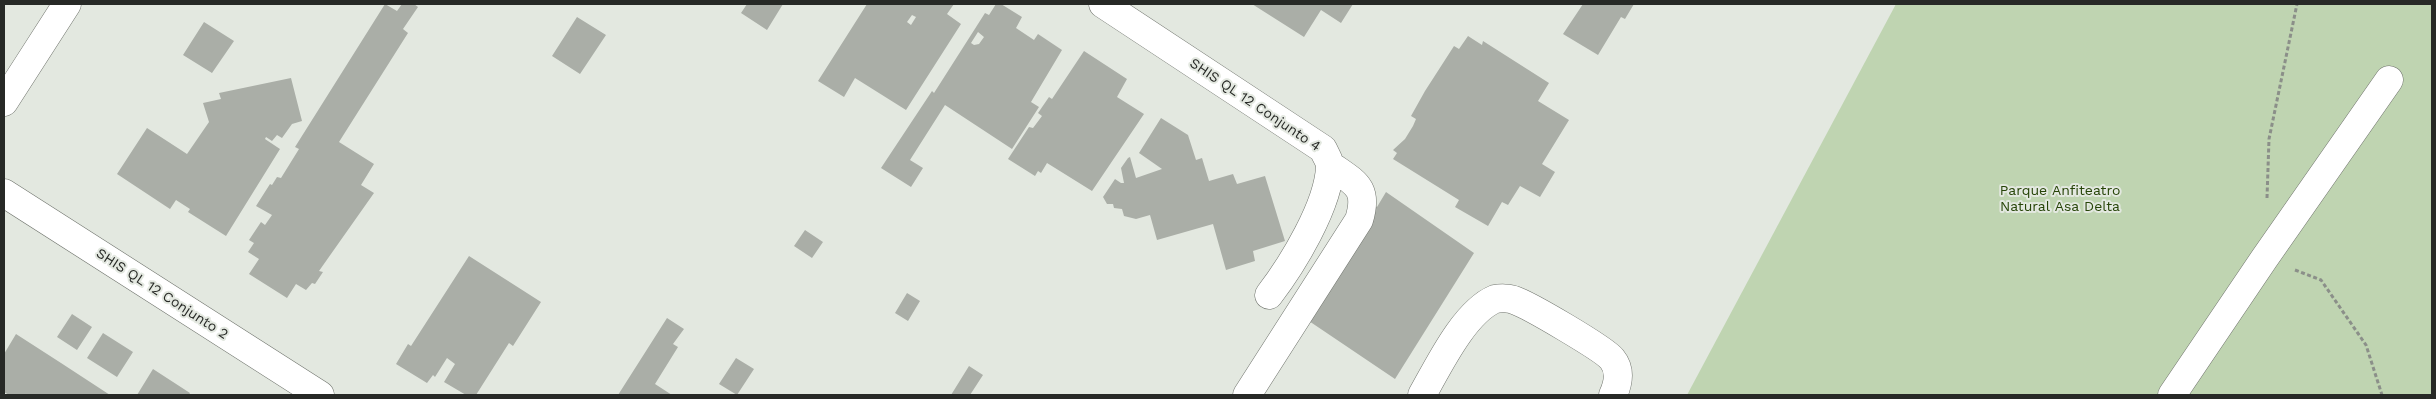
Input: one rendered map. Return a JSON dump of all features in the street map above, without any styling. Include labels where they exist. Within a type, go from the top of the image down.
[{"type":"street","points":[[4,102],[67,4]]},
{"type":"street","name":"SHIS QL 12 Conjunto 4","points":[[1103,4],[1323,148],[1330,165],[1320,205],[1308,232],[1286,272],[1268,295]]},
{"type":"street","points":[[2172,395],[2389,80]]},
{"type":"street","points":[[1253,393],[1359,220],[1364,204],[1358,186],[1330,165]]},
{"type":"street","name":"SHIS QL 12 Conjunto 2","points":[[4,193],[320,395]]},
{"type":"street","points":[[1422,395],[1446,353],[1474,314],[1496,299],[1513,299],[1590,343],[1612,359],[1618,379],[1613,395]]},
{"type":"path","points":[[2267,199],[2270,139],[2297,4]]},
{"type":"path","points":[[2264,259],[2321,280],[2366,345],[2382,395]]},
{"type":"green space","name":"Parque Anfiteatro Natural Asa Delta","points":[[1896,4],[2432,4],[2432,395],[1687,395]]},
{"type":"building","points":[[385,4],[397,11],[402,4],[414,4],[418,7],[403,29],[408,33],[339,142],[374,164],[361,185],[374,193],[319,271],[323,272],[315,284],[312,283],[306,290],[296,284],[287,298],[249,274],[259,259],[248,252],[254,243],[249,240],[261,222],[265,225],[272,215],[256,206],[270,184],[272,185],[277,177],[281,178],[299,149],[295,147]]},
{"type":"building","points":[[747,4],[783,4],[767,30],[741,13]]},
{"type":"building","points":[[867,4],[954,4],[947,14],[961,24],[906,110],[855,78],[844,97],[818,81]],"holes":[[[912,15],[916,17],[911,25],[907,22]]]},
{"type":"building","points":[[996,4],[1001,4],[1022,17],[1016,28],[1034,40],[1038,34],[1062,50],[1031,102],[1039,107],[1012,149],[945,105],[910,160],[923,168],[911,187],[881,168],[932,91],[934,93],[985,13],[989,15]],"holes":[[[978,32],[984,37],[979,44],[974,45],[971,43]]]},
{"type":"building","points":[[1252,4],[1353,4],[1341,23],[1321,10],[1304,37]]},
{"type":"building","points":[[1583,4],[1634,4],[1625,19],[1621,17],[1598,55],[1563,34]]},
{"type":"building","points":[[577,17],[606,35],[580,74],[552,56]]},
{"type":"building","points":[[204,22],[234,41],[212,73],[183,55]]},
{"type":"building","points":[[1468,36],[1482,45],[1483,41],[1549,83],[1538,101],[1569,120],[1542,164],[1555,172],[1540,197],[1520,186],[1508,205],[1502,202],[1488,226],[1455,207],[1459,200],[1393,159],[1397,153],[1393,150],[1405,139],[1413,126],[1416,119],[1411,116],[1425,91],[1454,46],[1459,49]]},
{"type":"building","points":[[1084,51],[1127,79],[1117,97],[1144,114],[1092,191],[1047,163],[1041,173],[1038,171],[1035,176],[1008,159],[1029,127],[1033,128],[1042,116],[1038,113],[1049,97],[1052,99]]},
{"type":"building","points":[[291,78],[302,121],[292,124],[282,138],[277,135],[272,141],[266,137],[265,139],[280,149],[226,236],[188,212],[190,209],[176,200],[170,209],[117,174],[147,128],[187,154],[209,122],[203,103],[221,99],[219,93]]},
{"type":"building","points":[[1161,118],[1188,135],[1196,160],[1202,158],[1209,181],[1233,174],[1237,184],[1265,176],[1285,241],[1253,251],[1255,261],[1226,270],[1213,224],[1157,240],[1150,215],[1136,219],[1124,216],[1122,209],[1114,208],[1113,204],[1107,204],[1103,197],[1115,179],[1124,183],[1121,168],[1128,158],[1130,157],[1136,178],[1162,169],[1139,153]]},
{"type":"building","points":[[1386,192],[1474,253],[1395,379],[1306,319],[1359,195],[1377,207]]},
{"type":"building","points":[[805,230],[823,242],[812,258],[794,246]]},
{"type":"building","points":[[469,256],[541,302],[513,346],[509,343],[476,395],[466,395],[444,382],[455,364],[447,358],[435,377],[433,375],[427,383],[396,364],[408,344],[411,346]]},
{"type":"building","points":[[907,293],[920,301],[908,321],[895,313]]},
{"type":"building","points":[[72,314],[92,327],[77,350],[57,337]]},
{"type":"building","points":[[667,318],[684,329],[673,344],[678,347],[655,384],[672,395],[618,395]]},
{"type":"building","points":[[103,333],[133,352],[117,377],[87,358]]},
{"type":"building","points":[[16,334],[110,395],[9,395],[4,392],[4,354]]},
{"type":"building","points":[[736,358],[754,369],[737,395],[719,384]]},
{"type":"building","points":[[969,366],[983,375],[970,395],[951,395]]},
{"type":"building","points":[[153,369],[190,393],[189,395],[137,395]]}]
